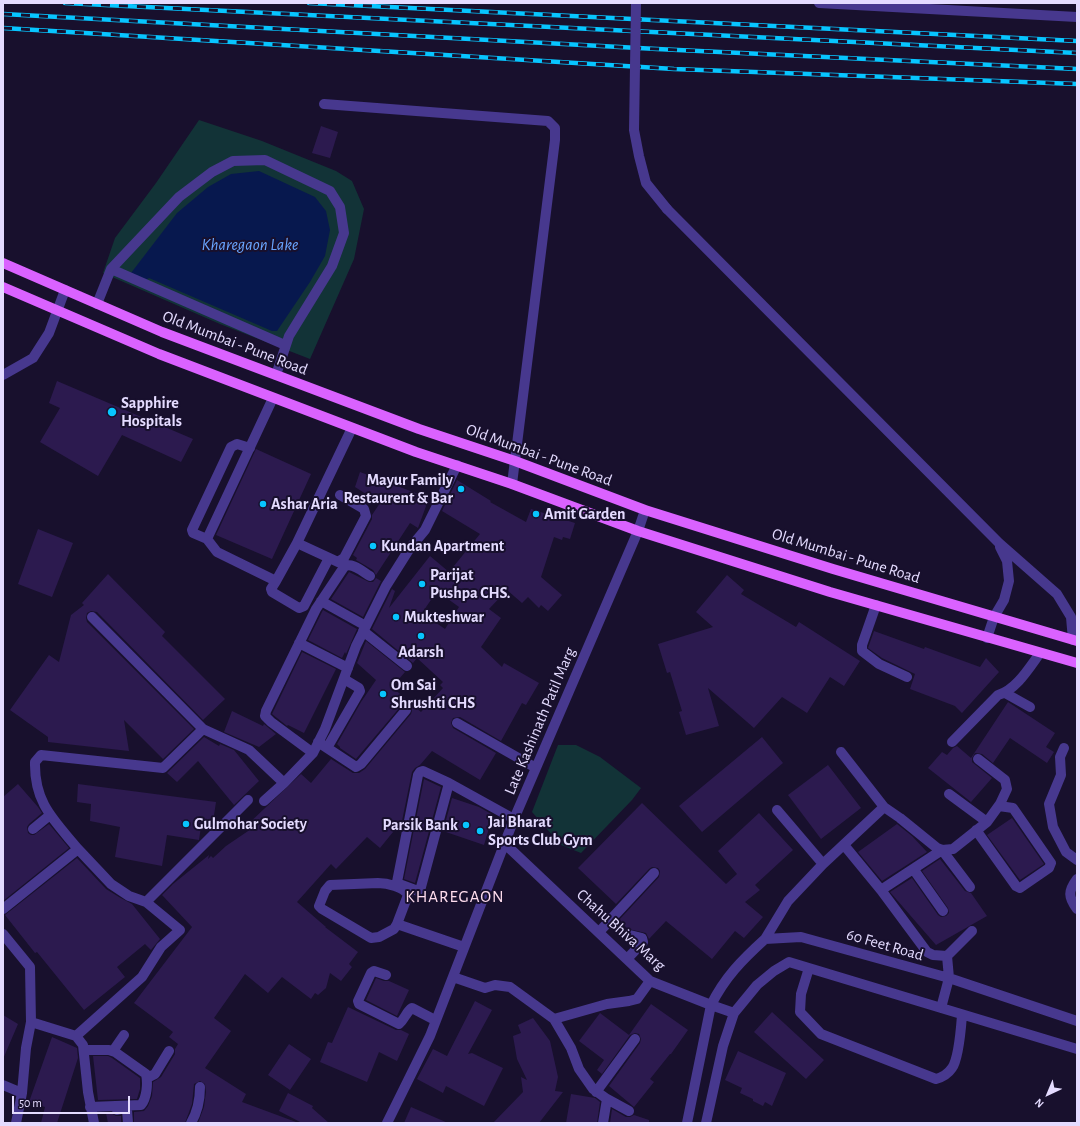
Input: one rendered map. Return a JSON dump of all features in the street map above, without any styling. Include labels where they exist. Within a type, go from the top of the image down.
[{"type":"main road","name":"Old Mumbai - Pune Road","points":[[3,263],[162,332],[419,429],[515,461],[645,510],[833,569],[1075,640]]},
{"type":"main road","points":[[3,288],[159,354],[273,398],[416,452],[512,484],[638,531],[876,605],[1040,654],[1077,663]]},
{"type":"street","points":[[636,3],[634,130],[646,183],[667,209],[999,543],[1057,594],[1071,617],[1075,640]]},
{"type":"street","points":[[819,3],[1077,17]]},
{"type":"street","points":[[324,104],[548,121],[555,128],[556,140],[512,484]]},
{"type":"street","points":[[97,304],[112,269],[179,197],[212,172],[233,161],[265,160],[330,191],[340,207],[344,233],[332,266],[289,336],[276,375]]},
{"type":"street","points":[[112,269],[285,345]]},
{"type":"street","points":[[3,375],[33,358],[49,333],[65,290]]},
{"type":"street","points":[[207,539],[273,398]]},
{"type":"street","points":[[329,558],[304,606],[299,608],[272,592],[271,589],[296,543],[352,428]]},
{"type":"street","points":[[250,448],[237,444],[231,447],[192,530],[193,533],[207,539],[217,552],[276,581]]},
{"type":"street","points":[[322,745],[325,729],[356,646],[386,586],[410,548],[425,530],[457,465]]},
{"type":"street","points":[[296,543],[338,562],[344,558],[366,516],[364,509],[340,496]]},
{"type":"street","name":"Late Kashinath Patil Marg","points":[[387,1123],[430,1036],[504,843],[638,531],[645,510]]},
{"type":"street","points":[[987,638],[994,617],[1004,600],[1009,581],[1006,561],[999,543]]},
{"type":"street","points":[[313,753],[265,716],[299,643],[321,601],[344,567],[351,565],[370,576]]},
{"type":"street","points":[[321,601],[365,629],[407,666]]},
{"type":"street","points":[[876,605],[862,645],[862,651],[879,664],[907,677]]},
{"type":"street","points":[[92,618],[203,729],[249,750],[284,783]]},
{"type":"street","points":[[299,643],[348,668]]},
{"type":"street","points":[[952,742],[998,695],[1005,693],[1017,682],[1040,654]]},
{"type":"street","points":[[264,801],[322,745],[360,691],[359,688],[344,679]]},
{"type":"street","points":[[1005,693],[1030,707]]},
{"type":"street","points":[[322,745],[356,767],[361,764],[406,710]]},
{"type":"street","points":[[457,723],[536,768]]},
{"type":"street","points":[[76,1036],[142,977],[161,947],[180,930],[146,902],[129,896],[111,884],[78,849],[42,803],[35,772],[35,762],[42,755],[163,768],[203,729]]},
{"type":"street","points":[[1064,748],[1060,757],[1062,775],[1049,804],[1053,827],[1066,852],[1077,860]]},
{"type":"street","points":[[841,752],[884,807],[937,848],[942,850],[953,849],[987,822],[999,806],[1007,789],[1005,780],[978,759]]},
{"type":"street","points":[[448,783],[422,887],[418,891],[399,884],[397,882],[419,773],[423,771],[448,783],[514,819]]},
{"type":"street","points":[[949,794],[987,822]]},
{"type":"street","points":[[146,902],[248,800]]},
{"type":"street","points":[[976,830],[1016,886],[1020,888],[1049,868],[1051,863],[1013,808],[999,806]]},
{"type":"street","points":[[687,1123],[711,1005],[719,989],[739,963],[765,939],[788,901],[823,864],[884,807]]},
{"type":"street","points":[[777,810],[823,864]]},
{"type":"street","points":[[33,829],[50,815]]},
{"type":"street","name":"Chahu Bhiva Marg","points":[[504,843],[650,981],[711,1005],[734,1012]]},
{"type":"street","points":[[844,845],[881,890],[927,952],[933,955],[947,956],[972,931]]},
{"type":"street","points":[[3,909],[78,849]]},
{"type":"street","points":[[881,890],[914,870],[942,850]]},
{"type":"street","points":[[942,850],[970,887]]},
{"type":"street","points":[[914,870],[943,911]]},
{"type":"street","points":[[598,932],[654,873]]},
{"type":"street","points":[[1077,879],[1071,887],[1071,901],[1077,909]]},
{"type":"street","points":[[387,884],[403,890],[408,895],[398,924],[394,929],[379,937],[371,938],[319,906],[327,888],[330,885],[387,884]]},
{"type":"street","points":[[398,924],[464,947]]},
{"type":"street","points":[[3,934],[30,967],[31,1022],[26,1048],[22,1093],[16,1123]]},
{"type":"street","points":[[627,959],[643,942],[642,938],[630,935]]},
{"type":"street","name":"60 Feet Road","points":[[765,939],[801,937],[949,978],[1077,1021]]},
{"type":"street","points":[[941,1008],[949,978],[947,956]]},
{"type":"street","points":[[706,1123],[723,1046],[734,1012],[757,985],[774,971],[789,962],[1077,1049]]},
{"type":"street","points":[[809,968],[801,994],[800,1012],[821,1034],[936,1079],[944,1076],[953,1067],[960,1042],[962,1015]]},
{"type":"street","points":[[386,976],[374,971],[371,972],[358,1001],[359,1004],[399,1024],[404,1021],[412,1008],[435,1020]]},
{"type":"street","points":[[453,977],[485,988],[495,985],[510,987],[554,1019],[571,1048],[579,1069],[593,1089],[607,1099],[629,1111]]},
{"type":"street","points":[[554,1019],[607,1004],[637,999],[650,981]]},
{"type":"street","points":[[31,1022],[76,1036],[83,1045],[90,1106],[94,1123]]},
{"type":"street","points":[[113,1051],[124,1035]]},
{"type":"street","points":[[596,1092],[635,1039]]},
{"type":"street","points":[[84,1050],[113,1051],[146,1074],[147,1078],[145,1100],[141,1104],[90,1106]]},
{"type":"street","points":[[147,1078],[155,1074],[169,1050]]},
{"type":"street","points":[[3,1085],[22,1093]]},
{"type":"street","points":[[191,1123],[197,1113],[200,1102],[200,1087]]},
{"type":"street","points":[[603,1123],[607,1099]]},
{"type":"street","points":[[108,1111],[125,1108],[127,1110],[128,1123]]},
{"type":"green space","points":[[199,120],[262,141],[336,171],[352,181],[364,209],[354,259],[310,359],[220,324],[103,273],[115,238],[156,183]]},
{"type":"green space","points":[[558,745],[576,745],[600,757],[641,788],[632,800],[581,853],[561,845],[532,812]]},
{"type":"water","name":"Kharegaon Lake","points":[[259,171],[315,197],[326,211],[330,230],[325,256],[310,282],[277,331],[272,331],[149,278],[146,280],[131,273],[177,213],[208,187],[231,174]]},
{"type":"building","points":[[321,126],[338,132],[330,158],[312,153]]},
{"type":"building","points":[[57,381],[193,439],[181,462],[122,435],[98,476],[40,442],[60,408],[49,403]]},
{"type":"building","name":"Ashar Aria","points":[[256,449],[311,474],[272,559],[216,535]]},
{"type":"building","points":[[360,472],[429,498],[418,528],[410,523],[376,575],[373,570],[356,560],[357,558],[353,555],[372,519],[372,515],[380,503],[355,487]]},
{"type":"building","points":[[457,480],[491,501],[490,502],[526,522],[531,509],[575,523],[570,539],[563,537],[562,540],[554,537],[541,577],[562,595],[548,611],[541,605],[539,608],[528,597],[522,603],[507,590],[489,609],[501,618],[481,647],[502,667],[504,663],[539,683],[526,705],[522,703],[501,741],[460,717],[453,718],[451,723],[453,728],[496,753],[480,780],[432,751],[412,772],[402,821],[380,848],[367,837],[336,869],[331,864],[297,902],[325,927],[358,952],[349,964],[352,967],[341,981],[330,973],[326,988],[318,995],[315,993],[311,999],[282,977],[268,993],[245,974],[214,1018],[231,1031],[205,1068],[246,1094],[242,1102],[296,1122],[198,1123],[204,1107],[206,1092],[205,1084],[200,1081],[194,1084],[192,1104],[185,1123],[134,1123],[134,1112],[144,1111],[148,1106],[152,1096],[153,1082],[161,1077],[175,1054],[175,1049],[178,1044],[169,1037],[173,1032],[134,1003],[192,927],[162,895],[173,884],[209,855],[208,859],[211,856],[213,858],[226,846],[254,827],[246,826],[301,774],[311,783],[331,759],[353,773],[359,773],[365,769],[411,714],[412,711],[410,705],[407,704],[401,706],[356,759],[340,748],[337,744],[361,702],[376,680],[357,663],[366,641],[405,672],[392,687],[421,712],[443,688],[440,685],[443,682],[417,658],[413,663],[372,629],[392,589],[395,591],[389,608],[430,556],[449,572],[480,534],[442,511]],"holes":[[[437,591],[459,607],[445,629],[422,613]]]},
{"type":"building","points":[[38,529],[73,543],[52,597],[18,584]]},
{"type":"building","points":[[349,572],[369,582],[373,582],[376,578],[381,581],[363,617],[331,599]]},
{"type":"building","points":[[108,574],[165,632],[162,636],[225,699],[203,720],[97,612],[91,611],[87,613],[87,622],[194,729],[163,759],[124,720],[129,751],[48,742],[48,737],[10,710],[49,655],[59,662],[71,615],[84,605],[82,603]]},
{"type":"building","points":[[727,575],[744,590],[741,594],[796,627],[799,622],[860,661],[844,686],[830,677],[807,713],[782,697],[754,728],[708,688],[719,726],[686,735],[679,712],[682,711],[670,672],[667,673],[658,644],[713,627],[696,612]]},
{"type":"building","points":[[323,610],[357,629],[346,654],[345,652],[342,658],[308,640]]},
{"type":"building","points":[[874,631],[924,649],[925,647],[980,667],[986,658],[999,672],[962,713],[955,706],[910,689],[915,674],[882,658],[868,648]]},
{"type":"building","points":[[302,652],[336,669],[304,733],[288,725],[287,726],[272,714]]},
{"type":"building","points":[[1008,702],[1055,733],[1046,747],[1054,752],[1047,763],[1010,738],[993,763],[982,754],[975,753],[972,758],[972,762],[992,778],[971,802],[928,768],[942,752],[947,755],[957,746],[971,758]]},
{"type":"building","points":[[232,711],[263,726],[264,724],[276,734],[259,747],[224,732]]},
{"type":"building","points":[[204,737],[219,746],[220,744],[234,750],[259,781],[234,805],[198,761],[177,782],[167,773]]},
{"type":"building","points":[[762,737],[783,763],[702,832],[679,806]]},
{"type":"building","points":[[828,765],[861,808],[821,839],[788,795]]},
{"type":"building","points":[[424,779],[441,787],[415,883],[404,879]]},
{"type":"building","points":[[18,784],[42,813],[29,824],[27,827],[28,833],[34,835],[49,824],[69,848],[3,901],[3,797]]},
{"type":"building","name":"Gulmohar Society","points":[[78,784],[216,802],[213,822],[202,820],[199,840],[167,835],[162,866],[115,857],[120,827],[90,821],[91,804],[77,802]]},
{"type":"building","points":[[452,798],[479,807],[493,815],[484,845],[443,831]]},
{"type":"building","points":[[642,803],[726,884],[737,874],[718,851],[759,813],[793,850],[755,885],[760,890],[745,902],[763,917],[744,938],[735,931],[712,959],[666,921],[649,939],[646,933],[628,929],[619,920],[659,877],[660,871],[658,868],[652,867],[649,869],[616,904],[578,868]]},
{"type":"building","points":[[1012,818],[1044,864],[1020,880],[987,835]]},
{"type":"building","points":[[897,824],[912,836],[927,852],[882,881],[858,852]]},
{"type":"building","points":[[77,858],[106,889],[132,904],[160,939],[151,950],[145,944],[117,967],[125,977],[84,1010],[37,952],[35,953],[5,915]]},
{"type":"building","points":[[940,859],[965,891],[971,893],[987,916],[936,945],[890,892],[912,878],[938,915],[941,917],[946,916],[949,913],[948,908],[922,871]]},
{"type":"building","points":[[376,978],[389,981],[409,990],[397,1016],[366,1000]]},
{"type":"building","points":[[475,1001],[492,1010],[468,1054],[472,1053],[503,1068],[484,1106],[446,1086],[443,1093],[417,1079],[433,1049],[447,1056]]},
{"type":"building","points":[[651,1004],[688,1030],[671,1054],[650,1079],[654,1082],[634,1107],[609,1086],[640,1043],[641,1039],[639,1034],[635,1033],[630,1035],[602,1074],[597,1070],[604,1060],[579,1041],[600,1013],[629,1035]]},
{"type":"building","points":[[348,1007],[396,1030],[401,1030],[409,1034],[397,1061],[379,1052],[367,1082],[320,1062],[328,1042],[332,1043]]},
{"type":"building","points":[[772,1012],[824,1060],[806,1079],[754,1032]]},
{"type":"building","points":[[3,1015],[18,1024],[3,1059]]},
{"type":"building","points":[[533,1018],[550,1041],[558,1077],[555,1091],[563,1092],[539,1123],[493,1123],[523,1092],[521,1077],[527,1080],[517,1059],[513,1036],[521,1033],[518,1025]]},
{"type":"building","points":[[52,1037],[77,1048],[78,1058],[57,1123],[41,1123],[45,1107],[29,1102]]},
{"type":"building","points":[[289,1044],[311,1059],[290,1090],[268,1075]]},
{"type":"building","points":[[738,1051],[786,1073],[772,1106],[765,1102],[763,1106],[753,1101],[753,1099],[740,1093],[742,1088],[725,1080]]},
{"type":"building","points":[[93,1056],[108,1056],[140,1078],[140,1089],[137,1099],[98,1100]]},
{"type":"building","points":[[288,1093],[313,1106],[312,1108],[329,1123],[302,1123],[279,1111]]},
{"type":"building","points":[[571,1094],[595,1098],[600,1102],[597,1123],[566,1123]]},
{"type":"building","points":[[411,1107],[448,1123],[404,1123]]},
{"type":"building","points":[[612,1109],[626,1117],[634,1115],[649,1120],[649,1123],[610,1123]]},
{"type":"building","points":[[106,1113],[121,1116],[121,1123],[108,1123]]},
{"type":"railway","points":[[65,3],[1077,53]]},
{"type":"railway","points":[[309,3],[1077,41]]},
{"type":"railway","points":[[3,14],[657,49],[1077,69]]},
{"type":"railway","points":[[3,28],[674,69],[1077,84]]},
{"type":"place","name":"Sapphire Hospitals","points":[[112,412]]},
{"type":"place","name":"Mayur Family Restaurent & Bar","points":[[461,489]]},
{"type":"place","name":"Ashar Aria","points":[[263,504]]},
{"type":"place","name":"Amit Garden","points":[[536,514]]},
{"type":"place","name":"Kundan Apartment","points":[[373,546]]},
{"type":"place","name":"Parijat Pushpa CHS.","points":[[422,584]]},
{"type":"place","name":"Mukteshwar","points":[[396,617]]},
{"type":"place","name":"Adarsh","points":[[421,636]]},
{"type":"place","name":"Om Sai Shrushti CHS","points":[[383,694]]},
{"type":"place","name":"Gulmohar Society","points":[[186,824]]},
{"type":"place","name":"Parsik Bank","points":[[466,825]]},
{"type":"place","name":"Jai Bharat Sports Club Gym","points":[[480,831]]},
{"type":"district","name":"KHAREGAON","points":[[455,897]]}]
